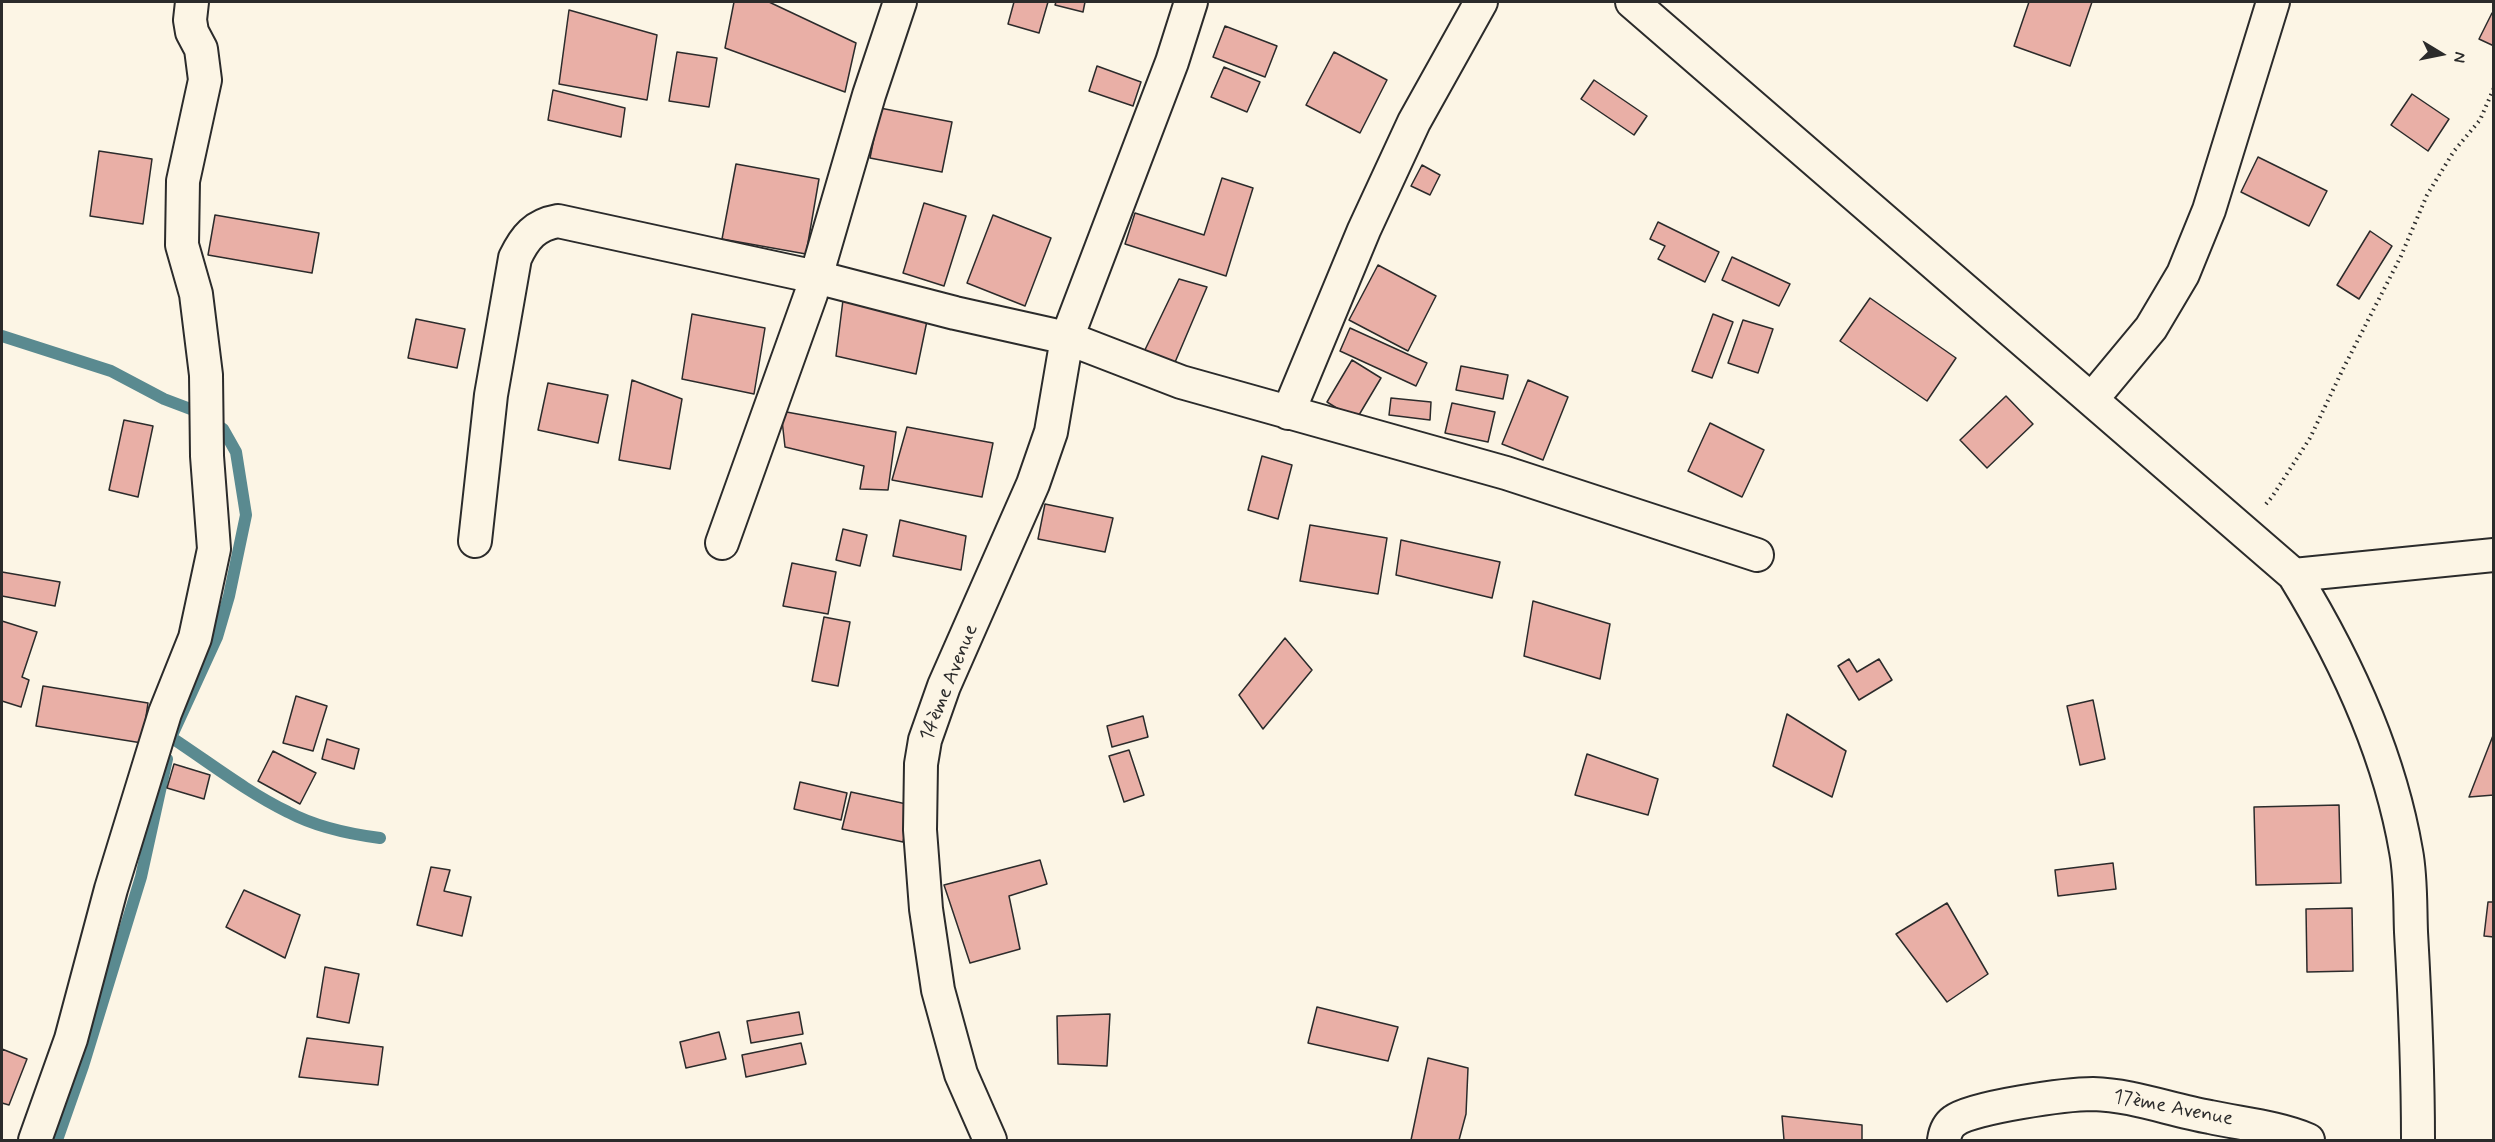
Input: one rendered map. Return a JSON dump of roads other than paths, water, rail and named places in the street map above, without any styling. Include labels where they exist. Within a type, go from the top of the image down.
[{"type":"street","points":[[35,1140],[71,1039],[111,889],[165,713],[195,638],[214,549],[207,456],[206,375],[196,294],[182,245],[183,181],[205,80],[201,49],[195,39],[190,20],[192,2]]},
{"type":"street","points":[[722,543],[816,278],[869,95],[900,2]]},
{"type":"street","name":"14ème Avenue","points":[[990,1140],[961,1074],[938,990],[926,909],[920,830],[921,764],[925,740],[944,686],[1033,484],[1051,432],[1067,338],[1168,73],[1191,2]]},
{"type":"street","points":[[1288,413],[1364,230],[1414,122],[1481,2]]},
{"type":"street","points":[[2092,399],[2151,328],[2184,274],[2209,210],[2273,2]]},
{"type":"street","points":[[1637,3],[2294,575],[2325,625],[2351,677],[2383,759],[2400,816],[2407,854],[2418,1040],[2418,1140]]},
{"type":"street","points":[[475,541],[491,395],[516,258],[524,240],[533,230],[546,223],[558,221],[816,278],[1067,338],[1181,382],[1506,473],[1757,555]]},
{"type":"street","points":[[2294,575],[2493,555]]},
{"type":"street","name":"17ème Avenue","points":[[1944,1140],[1946,1130],[1955,1120],[1987,1109],[2052,1097],[2093,1094],[2138,1099],[2209,1117],[2255,1125],[2308,1140]]},
{"type":"waterway","points":[[2,336],[111,371],[164,399],[201,413],[223,429],[236,452],[246,515],[229,596],[217,637],[173,733]]},
{"type":"waterway","points":[[172,738],[243,786],[299,817],[333,829],[380,838]]},
{"type":"waterway","points":[[57,1140],[83,1066],[141,877],[167,759]]}]
